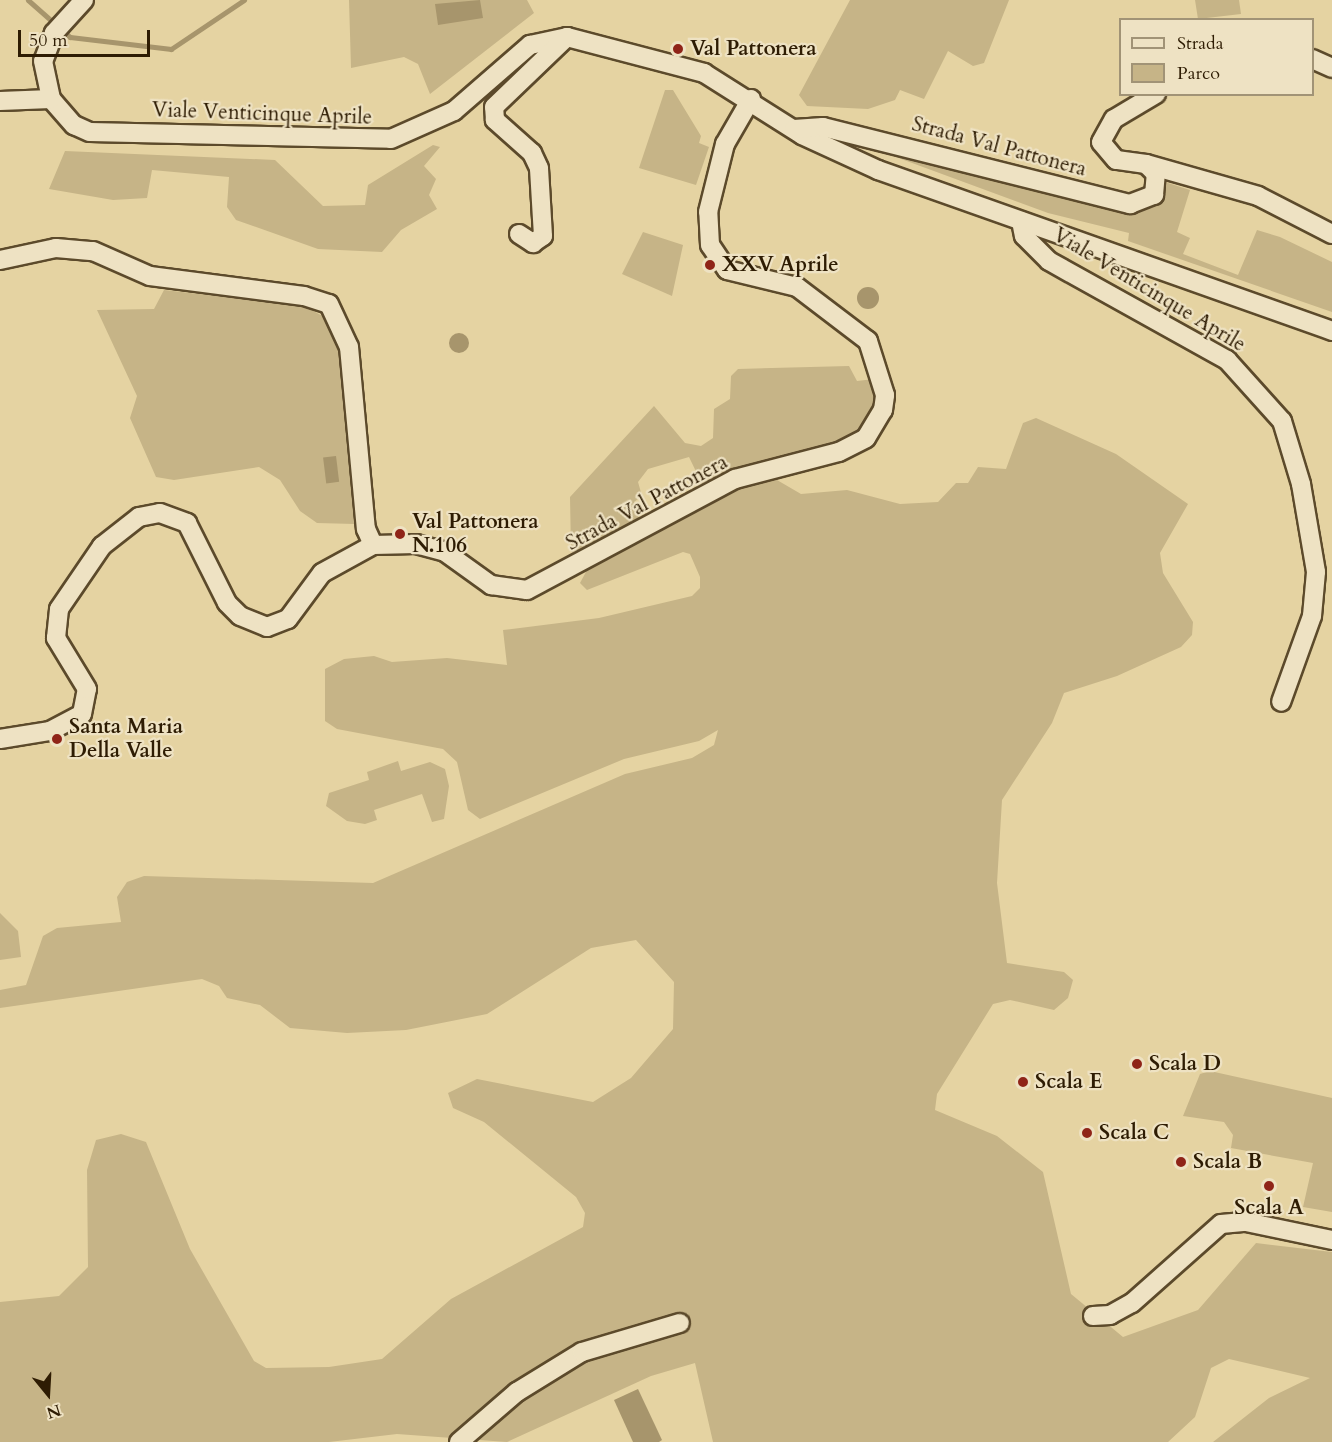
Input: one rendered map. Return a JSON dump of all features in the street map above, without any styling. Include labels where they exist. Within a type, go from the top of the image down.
[{"type":"street","name":"Viale Venticinque Aprile","points":[[84,0],[54,33],[43,61],[51,99],[74,125],[90,132],[391,139],[454,111],[530,45],[567,37],[704,73],[751,99],[794,129],[878,170],[1332,332]]},
{"type":"street","points":[[519,234],[533,243],[543,236],[539,168],[532,153],[495,120],[494,107],[567,37]]},
{"type":"street","points":[[1314,60],[1332,68]]},
{"type":"street","name":"Strada Val Pattonera","points":[[1153,96],[1114,119],[1101,142],[1116,160],[1146,164],[1242,191],[1332,234]]},
{"type":"street","points":[[0,101],[51,99]]},
{"type":"street","name":"Strada Val Pattonera","points":[[0,739],[67,725],[87,707],[83,678],[59,646],[56,621],[79,573],[124,524],[160,513],[187,523],[227,603],[240,616],[267,627],[288,619],[322,573],[373,545],[416,544],[445,552],[491,585],[527,590],[735,479],[839,452],[866,438],[883,410],[885,395],[868,341],[797,287],[727,270],[710,245],[708,212],[725,144],[751,99]]},
{"type":"street","name":"Strada Val Pattonera","points":[[794,129],[811,125],[874,138],[1130,204],[1148,200],[1157,189],[1156,174],[1146,164]]},
{"type":"street","name":"Viale Venticinque Aprile","points":[[1021,220],[1024,236],[1049,261],[1227,360],[1282,420],[1301,484],[1316,572],[1312,616],[1281,702]]},
{"type":"street","points":[[0,260],[56,248],[93,251],[150,276],[304,296],[329,304],[349,347],[366,529],[373,545]]},
{"type":"street","points":[[1093,1316],[1110,1316],[1132,1303],[1221,1224],[1246,1222],[1332,1240]]},
{"type":"street","points":[[459,1442],[518,1392],[582,1352],[680,1323]]},
{"type":"green space","points":[[349,0],[527,0],[534,13],[430,94],[418,64],[404,57],[351,68]]},
{"type":"green space","points":[[850,0],[1009,0],[984,63],[973,66],[948,51],[924,99],[900,90],[895,100],[868,109],[807,106],[799,95]]},
{"type":"green space","points":[[1195,0],[1239,0],[1241,14],[1198,18]]},
{"type":"green space","points":[[665,90],[673,90],[701,136],[699,143],[709,147],[696,185],[639,168]]},
{"type":"green space","points":[[433,145],[440,147],[424,166],[436,179],[429,195],[437,209],[401,230],[382,252],[318,249],[236,220],[227,207],[229,177],[152,170],[147,198],[113,200],[49,189],[65,151],[275,160],[323,206],[365,205],[368,185]]},
{"type":"green space","points":[[866,146],[1132,212],[1154,207],[1165,182],[1190,190],[1177,232],[1190,238],[1183,254],[1238,275],[1257,230],[1280,237],[1332,262],[1332,312],[1128,241],[1129,233],[1048,213]]},
{"type":"green space","points":[[643,232],[683,245],[672,296],[622,274]]},
{"type":"green space","points":[[164,290],[304,306],[330,320],[339,347],[355,524],[317,523],[300,511],[280,480],[259,467],[174,480],[156,477],[130,418],[137,396],[97,310],[154,309]]},
{"type":"green space","points":[[849,366],[857,381],[874,379],[877,403],[856,440],[703,486],[689,457],[648,469],[638,482],[642,496],[634,502],[640,522],[575,557],[571,551],[570,497],[654,406],[685,443],[701,446],[713,438],[714,409],[730,399],[731,376],[738,369]]},
{"type":"green space","points":[[1036,418],[1116,454],[1188,504],[1160,553],[1163,573],[1193,622],[1192,635],[1181,647],[1117,676],[1064,693],[1052,723],[1002,800],[997,883],[1007,963],[1064,972],[1073,980],[1068,998],[1054,1010],[1010,1000],[993,1004],[937,1094],[935,1110],[997,1136],[1043,1172],[1071,1294],[1123,1337],[1198,1310],[1256,1243],[1332,1252],[1332,1442],[1213,1442],[1269,1398],[1310,1378],[1229,1359],[1211,1368],[1195,1417],[1168,1442],[713,1442],[695,1363],[651,1376],[507,1442],[397,1434],[329,1442],[0,1442],[0,1302],[59,1296],[88,1267],[87,1170],[96,1140],[121,1134],[146,1142],[190,1249],[254,1361],[266,1368],[329,1367],[382,1359],[451,1299],[583,1227],[585,1213],[576,1197],[484,1122],[453,1108],[448,1093],[477,1079],[593,1102],[631,1078],[673,1029],[674,982],[636,940],[591,948],[487,1014],[406,1030],[347,1033],[290,1028],[260,1005],[227,998],[219,986],[202,979],[0,1008],[0,990],[26,985],[43,936],[57,928],[121,922],[117,897],[127,882],[144,876],[373,883],[625,774],[692,758],[714,745],[718,730],[699,741],[624,759],[480,819],[468,810],[457,762],[443,749],[337,729],[325,721],[325,669],[344,659],[374,656],[392,662],[447,658],[507,665],[503,630],[599,618],[692,596],[700,588],[700,577],[690,554],[683,552],[587,590],[580,583],[587,570],[682,514],[743,487],[777,480],[801,494],[847,490],[900,504],[938,502],[956,483],[968,483],[978,467],[1006,469],[1023,423]]},
{"type":"green space","points":[[398,761],[401,771],[430,762],[445,769],[449,786],[444,819],[432,822],[422,794],[374,810],[377,820],[365,824],[347,821],[326,806],[329,793],[369,780],[367,772]]},
{"type":"green space","points":[[0,913],[18,931],[21,957],[0,960]]},
{"type":"green space","points":[[1210,1071],[1332,1098],[1332,1212],[1303,1207],[1313,1163],[1231,1148],[1233,1135],[1224,1122],[1183,1116],[1200,1074]]},
{"type":"shaded area","points":[[480,0],[483,18],[438,25],[435,4]]},
{"type":"shaded area","points":[[868,287],[878,294],[879,298],[872,308],[868,309],[858,302],[857,298],[864,288]]},
{"type":"shaded area","points":[[459,333],[466,336],[469,343],[466,350],[459,353],[452,350],[449,343],[452,336]]},
{"type":"shaded area","points":[[336,456],[339,482],[326,483],[323,458]]},
{"type":"shaded area","points":[[638,1389],[662,1440],[659,1442],[633,1442],[614,1400]]},
{"type":"waterway","points":[[28,0],[70,37],[171,49],[244,0]]},
{"type":"place","name":"Val Pattonera","points":[[678,49]]},
{"type":"place","name":"XXV Aprile","points":[[710,265]]},
{"type":"place","name":"Val Pattonera N.106","points":[[400,534]]},
{"type":"place","name":"Santa Maria Della Valle","points":[[57,739]]},
{"type":"place","name":"Scala D","points":[[1137,1064]]},
{"type":"place","name":"Scala E","points":[[1023,1082]]},
{"type":"place","name":"Scala C","points":[[1087,1133]]},
{"type":"place","name":"Scala B","points":[[1181,1162]]},
{"type":"place","name":"Scala A","points":[[1269,1186]]}]
